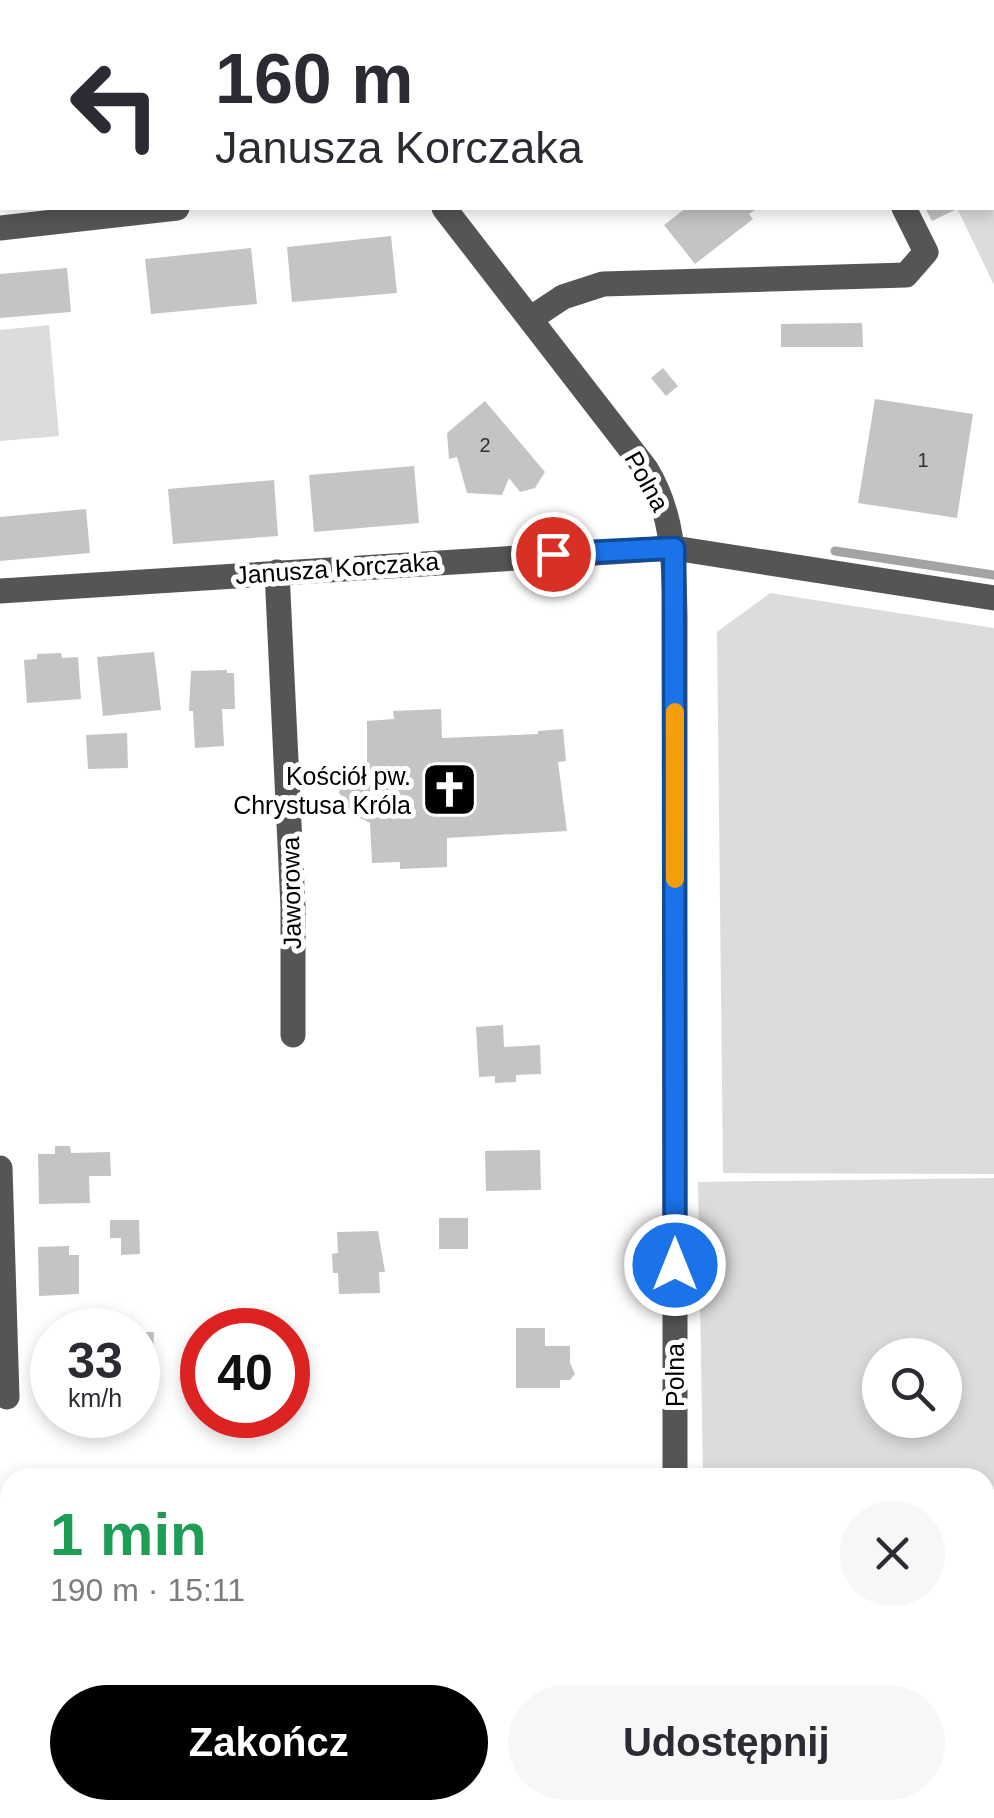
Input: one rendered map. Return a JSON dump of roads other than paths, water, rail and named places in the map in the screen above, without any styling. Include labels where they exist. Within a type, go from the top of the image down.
[{"type":"street","points":[[0,228],[158,210]]},
{"type":"street","name":"Polna","points":[[446,210],[646,469],[664,506],[674,548],[675,1468]]},
{"type":"street","points":[[530,319],[562,297],[603,284],[906,274],[926,252],[905,210]]},
{"type":"street","name":"Janusza Korczaka","points":[[0,591],[674,548],[994,598]]},
{"type":"street","name":"Jaworowa","points":[[277,572],[294,907],[292,1035]]},
{"type":"street","points":[[0,1168],[7,1397]]},
{"type":"waterway","points":[[835,551],[994,575]]},
{"type":"place","name":"Kościół pw. Chrystusa Króla","points":[[450,790]]}]
